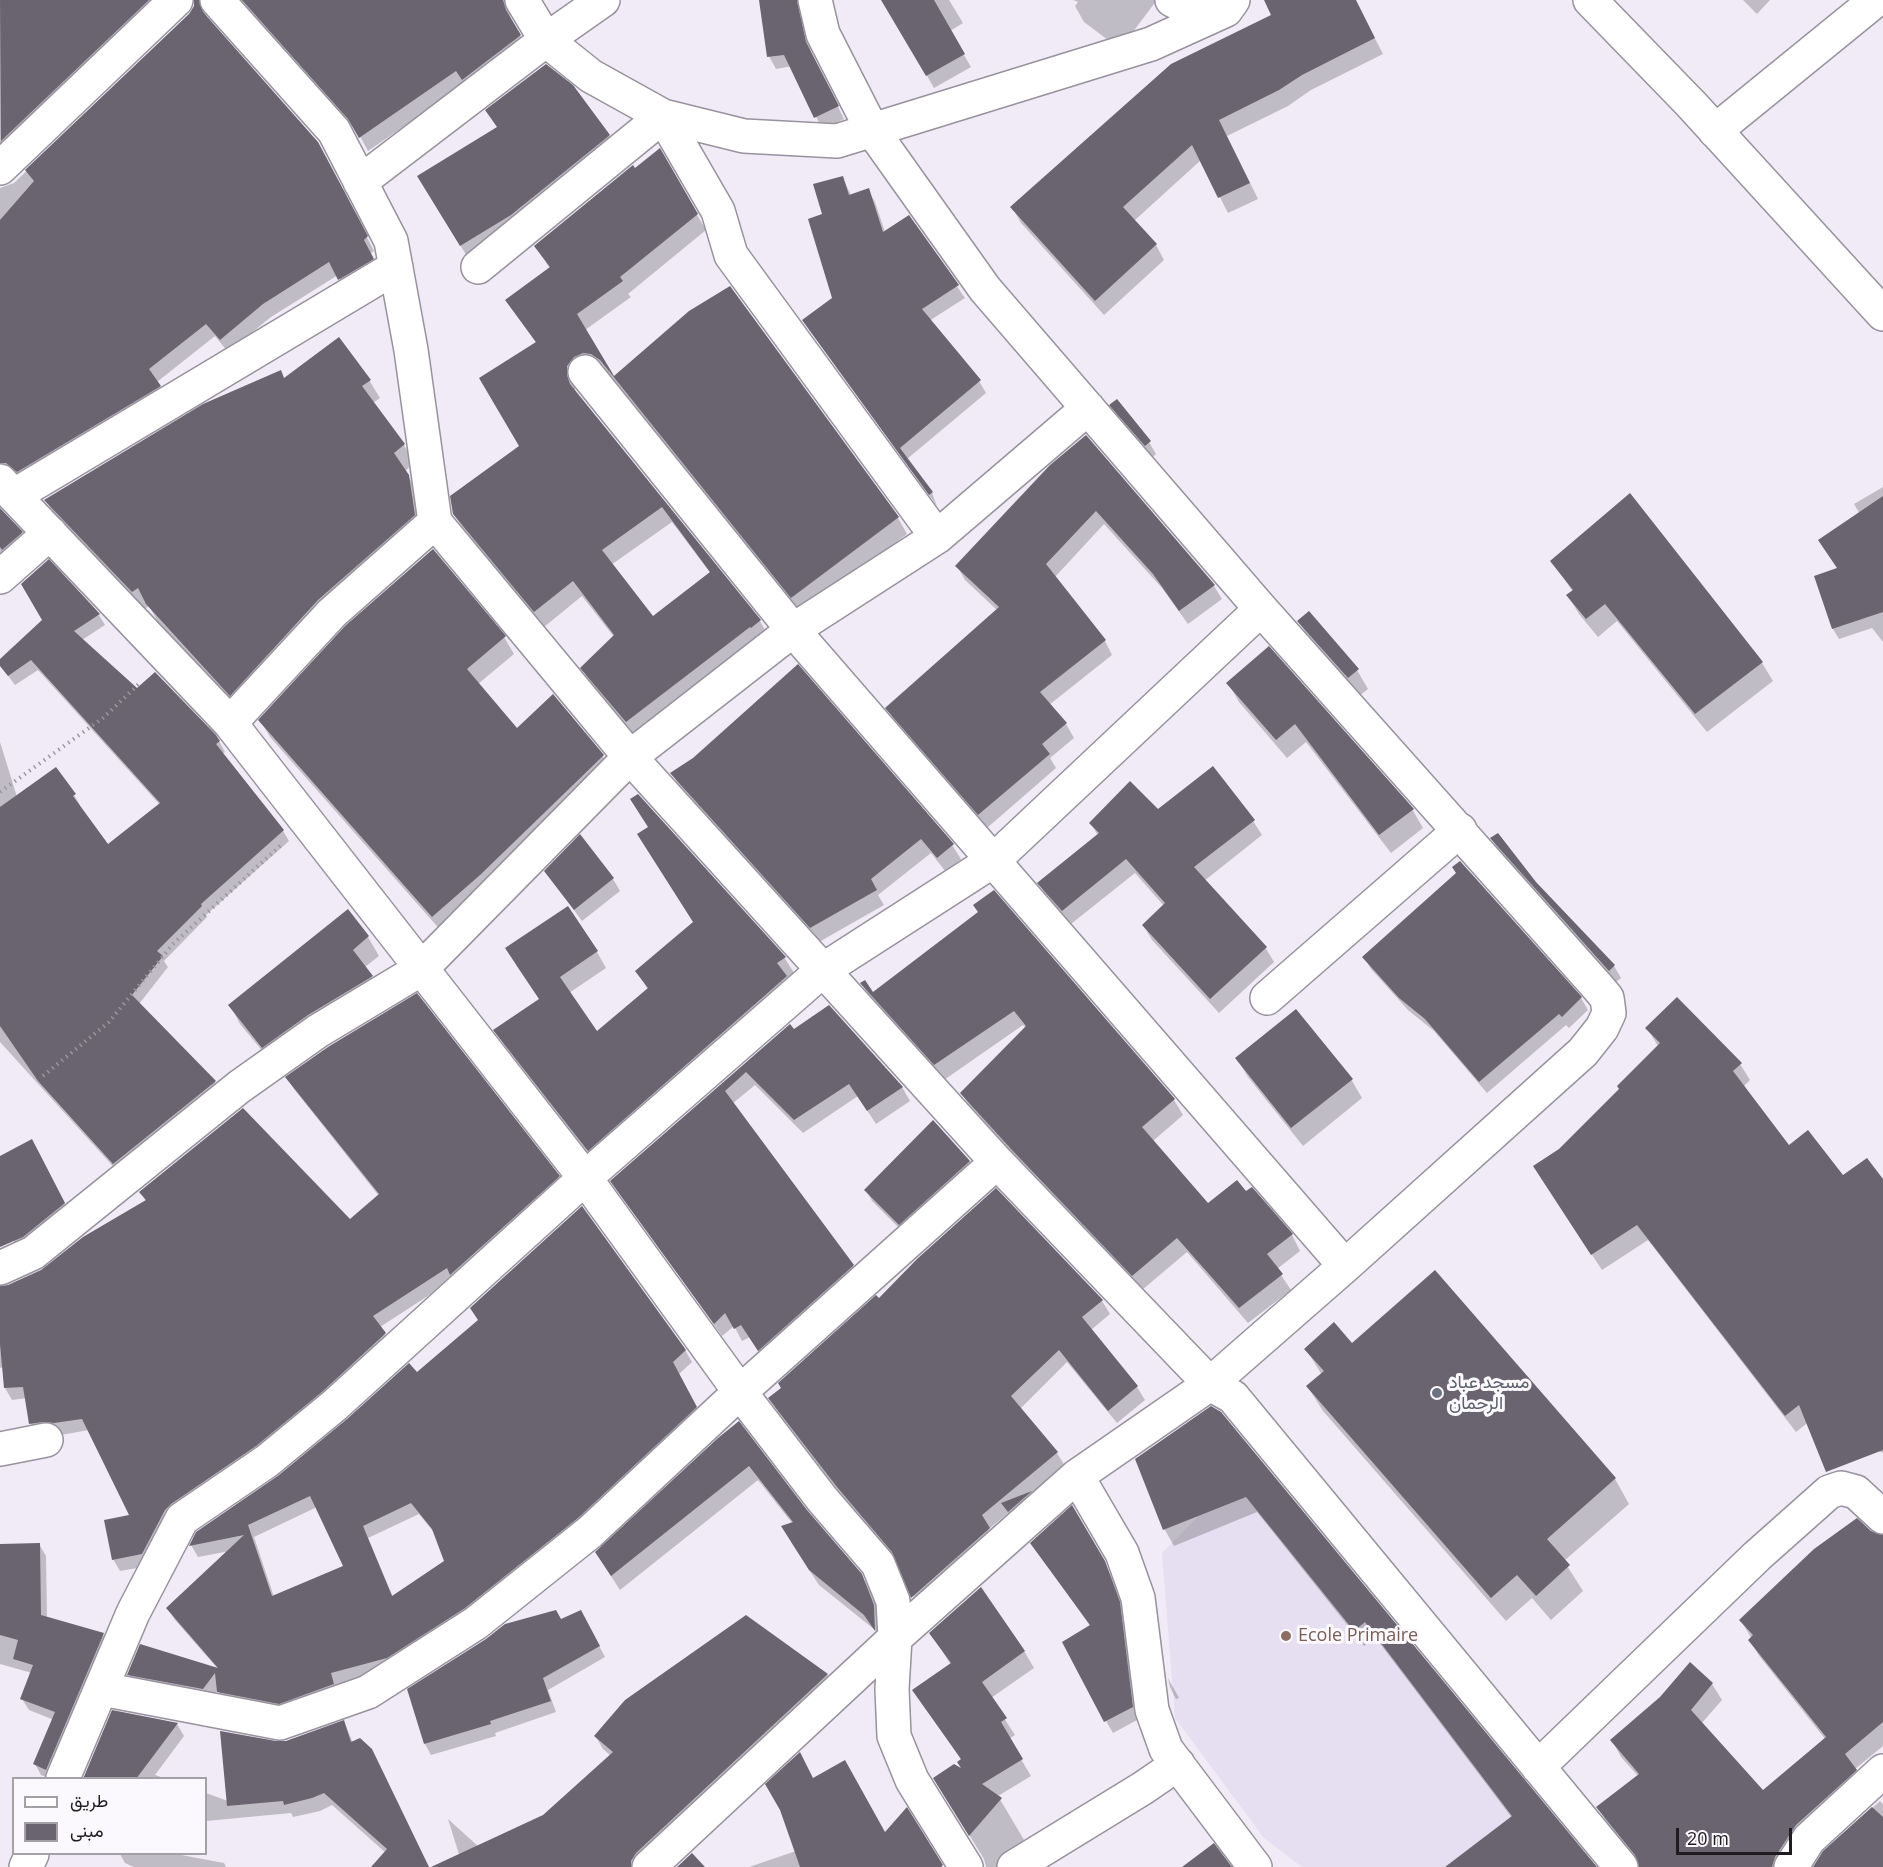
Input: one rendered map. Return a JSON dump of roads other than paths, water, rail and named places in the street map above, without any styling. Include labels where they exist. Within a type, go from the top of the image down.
[{"type":"street","points":[[0,168],[176,0]]},
{"type":"street","points":[[217,0],[334,131],[391,241],[411,350],[435,522],[630,757],[997,1162],[1210,1384],[1233,1397],[1621,1867]]},
{"type":"street","points":[[522,0],[546,40],[591,76],[663,116],[744,136],[837,141],[1151,44],[1221,9]]},
{"type":"street","points":[[360,182],[546,40],[603,0]]},
{"type":"street","points":[[649,1867],[864,1667],[1077,1476],[1210,1384],[1345,1266],[1583,1052],[1602,1028],[1609,1013],[1607,998],[1596,984],[1261,609],[985,289],[872,130],[823,34],[815,0]]},
{"type":"street","points":[[1172,0],[1221,9]]},
{"type":"street","points":[[1590,0],[1715,131],[1883,314]]},
{"type":"street","points":[[1715,131],[1876,0]]},
{"type":"street","points":[[478,267],[663,116]]},
{"type":"street","points":[[663,116],[718,211],[731,255],[937,537]]},
{"type":"street","points":[[396,267],[8,488],[230,723],[585,1179],[740,1392],[822,1499],[878,1564],[893,1601],[896,1638],[892,1689],[894,1736],[912,1780],[962,1865]]},
{"type":"street","points":[[585,372],[793,630],[1345,1266]]},
{"type":"street","points":[[0,1268],[33,1253],[239,1087],[318,1031],[421,969],[630,757],[793,630],[937,537],[1088,408]]},
{"type":"street","points":[[230,723],[332,613],[435,522]]},
{"type":"street","points":[[0,577],[50,532]]},
{"type":"street","points":[[64,1777],[134,1613],[182,1519],[267,1461],[335,1405],[585,1179],[823,970],[994,860],[1261,609]]},
{"type":"street","points":[[1267,998],[1460,830]]},
{"type":"street","points":[[102,1689],[280,1723],[368,1692],[476,1623],[590,1532],[740,1392],[997,1162]]},
{"type":"street","points":[[0,1449],[46,1440]]},
{"type":"street","points":[[1077,1476],[1122,1553],[1138,1598],[1152,1710],[1166,1749],[1255,1864]]},
{"type":"street","points":[[1538,1767],[1757,1556],[1828,1492],[1841,1488],[1856,1492],[1883,1517]]},
{"type":"street","points":[[864,1667],[892,1689]]},
{"type":"street","points":[[1014,1867],[1178,1764]]},
{"type":"street","points":[[1791,1867],[1809,1839],[1883,1771]]},
{"type":"place","name":"مسجد عباد الرحمان","points":[[1437,1393]]},
{"type":"place","name":"Ecole Primaire","points":[[1286,1636]]}]
